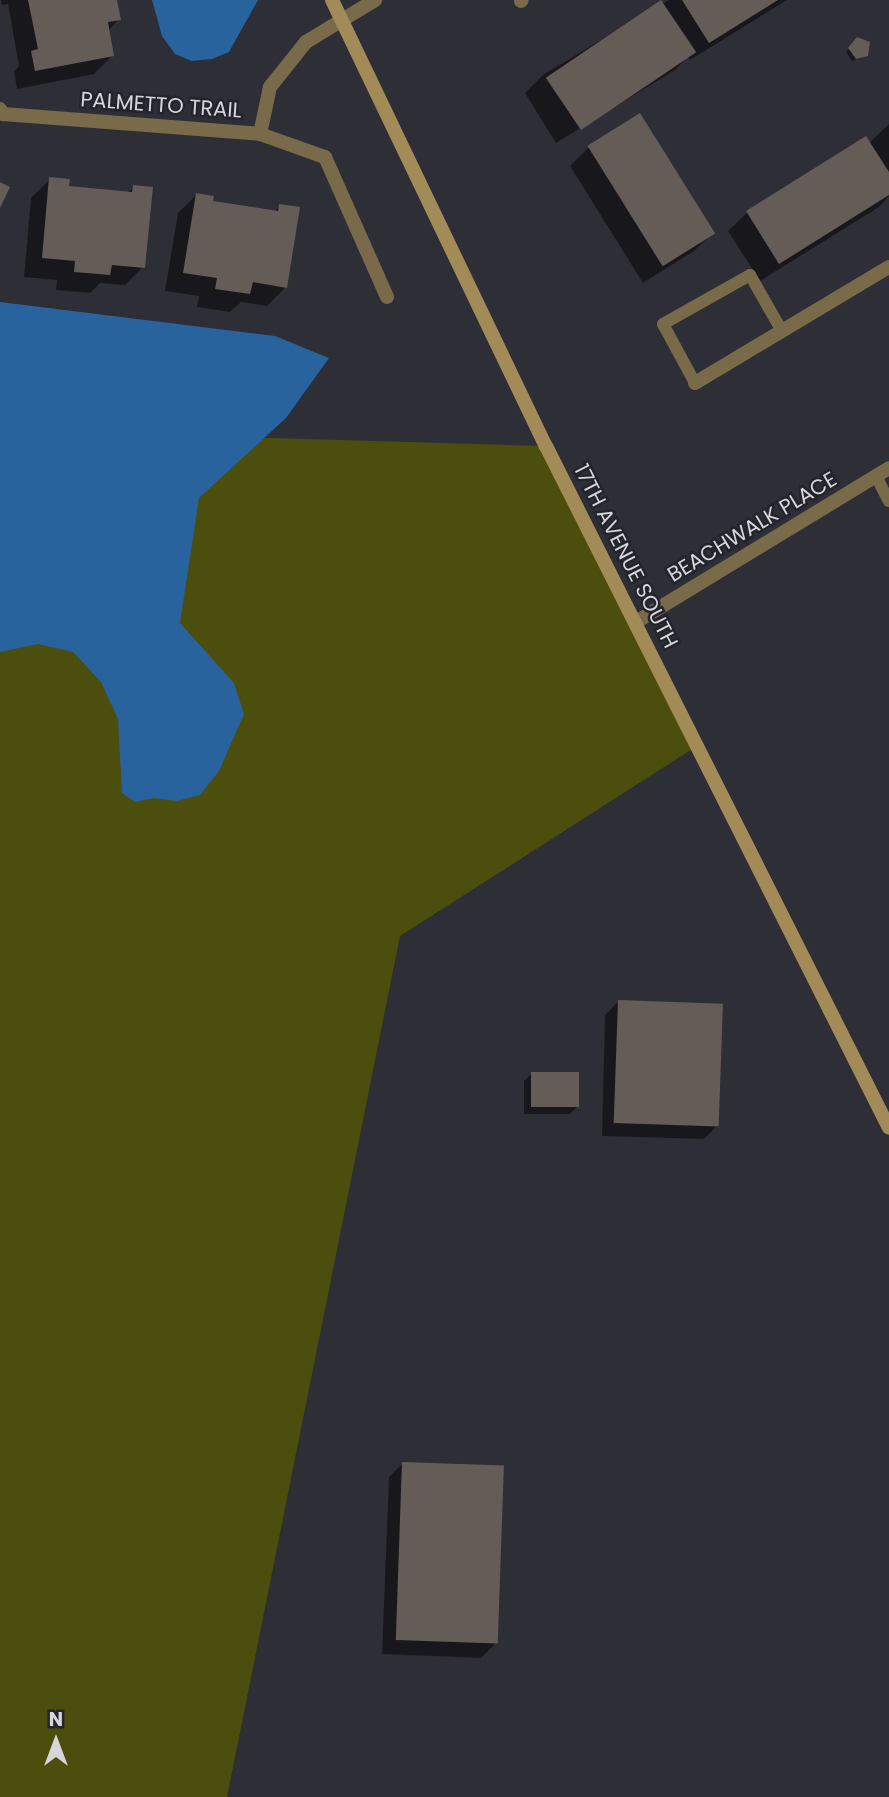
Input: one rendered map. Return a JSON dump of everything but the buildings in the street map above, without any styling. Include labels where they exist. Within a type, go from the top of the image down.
[{"type":"street","name":"17TH AVENUE SOUTH","points":[[332,0],[546,446],[889,1128]]},
{"type":"street","name":"PALMETTO TRAIL","points":[[0,109],[3,114],[260,134],[270,87],[306,42],[375,0]]},
{"type":"street","points":[[260,134],[325,157],[387,297]]},
{"type":"street","points":[[695,383],[889,267]]},
{"type":"street","name":"BEACHWALK PLACE","points":[[636,622],[883,472]]},
{"type":"lane","points":[[695,383],[663,324],[750,275],[782,331]]},
{"type":"lane","points":[[883,472],[889,501]]},
{"type":"shaded area","points":[[0,430],[546,446],[697,746],[400,936],[227,1797],[0,1797]]},
{"type":"water","points":[[152,0],[258,0],[229,52],[212,59],[192,61],[175,54],[162,36]]},
{"type":"water","points":[[0,302],[275,336],[329,358],[286,418],[199,498],[180,623],[234,683],[244,714],[219,771],[200,795],[177,801],[154,798],[135,802],[122,793],[118,719],[101,682],[73,652],[38,644],[0,652]]}]
